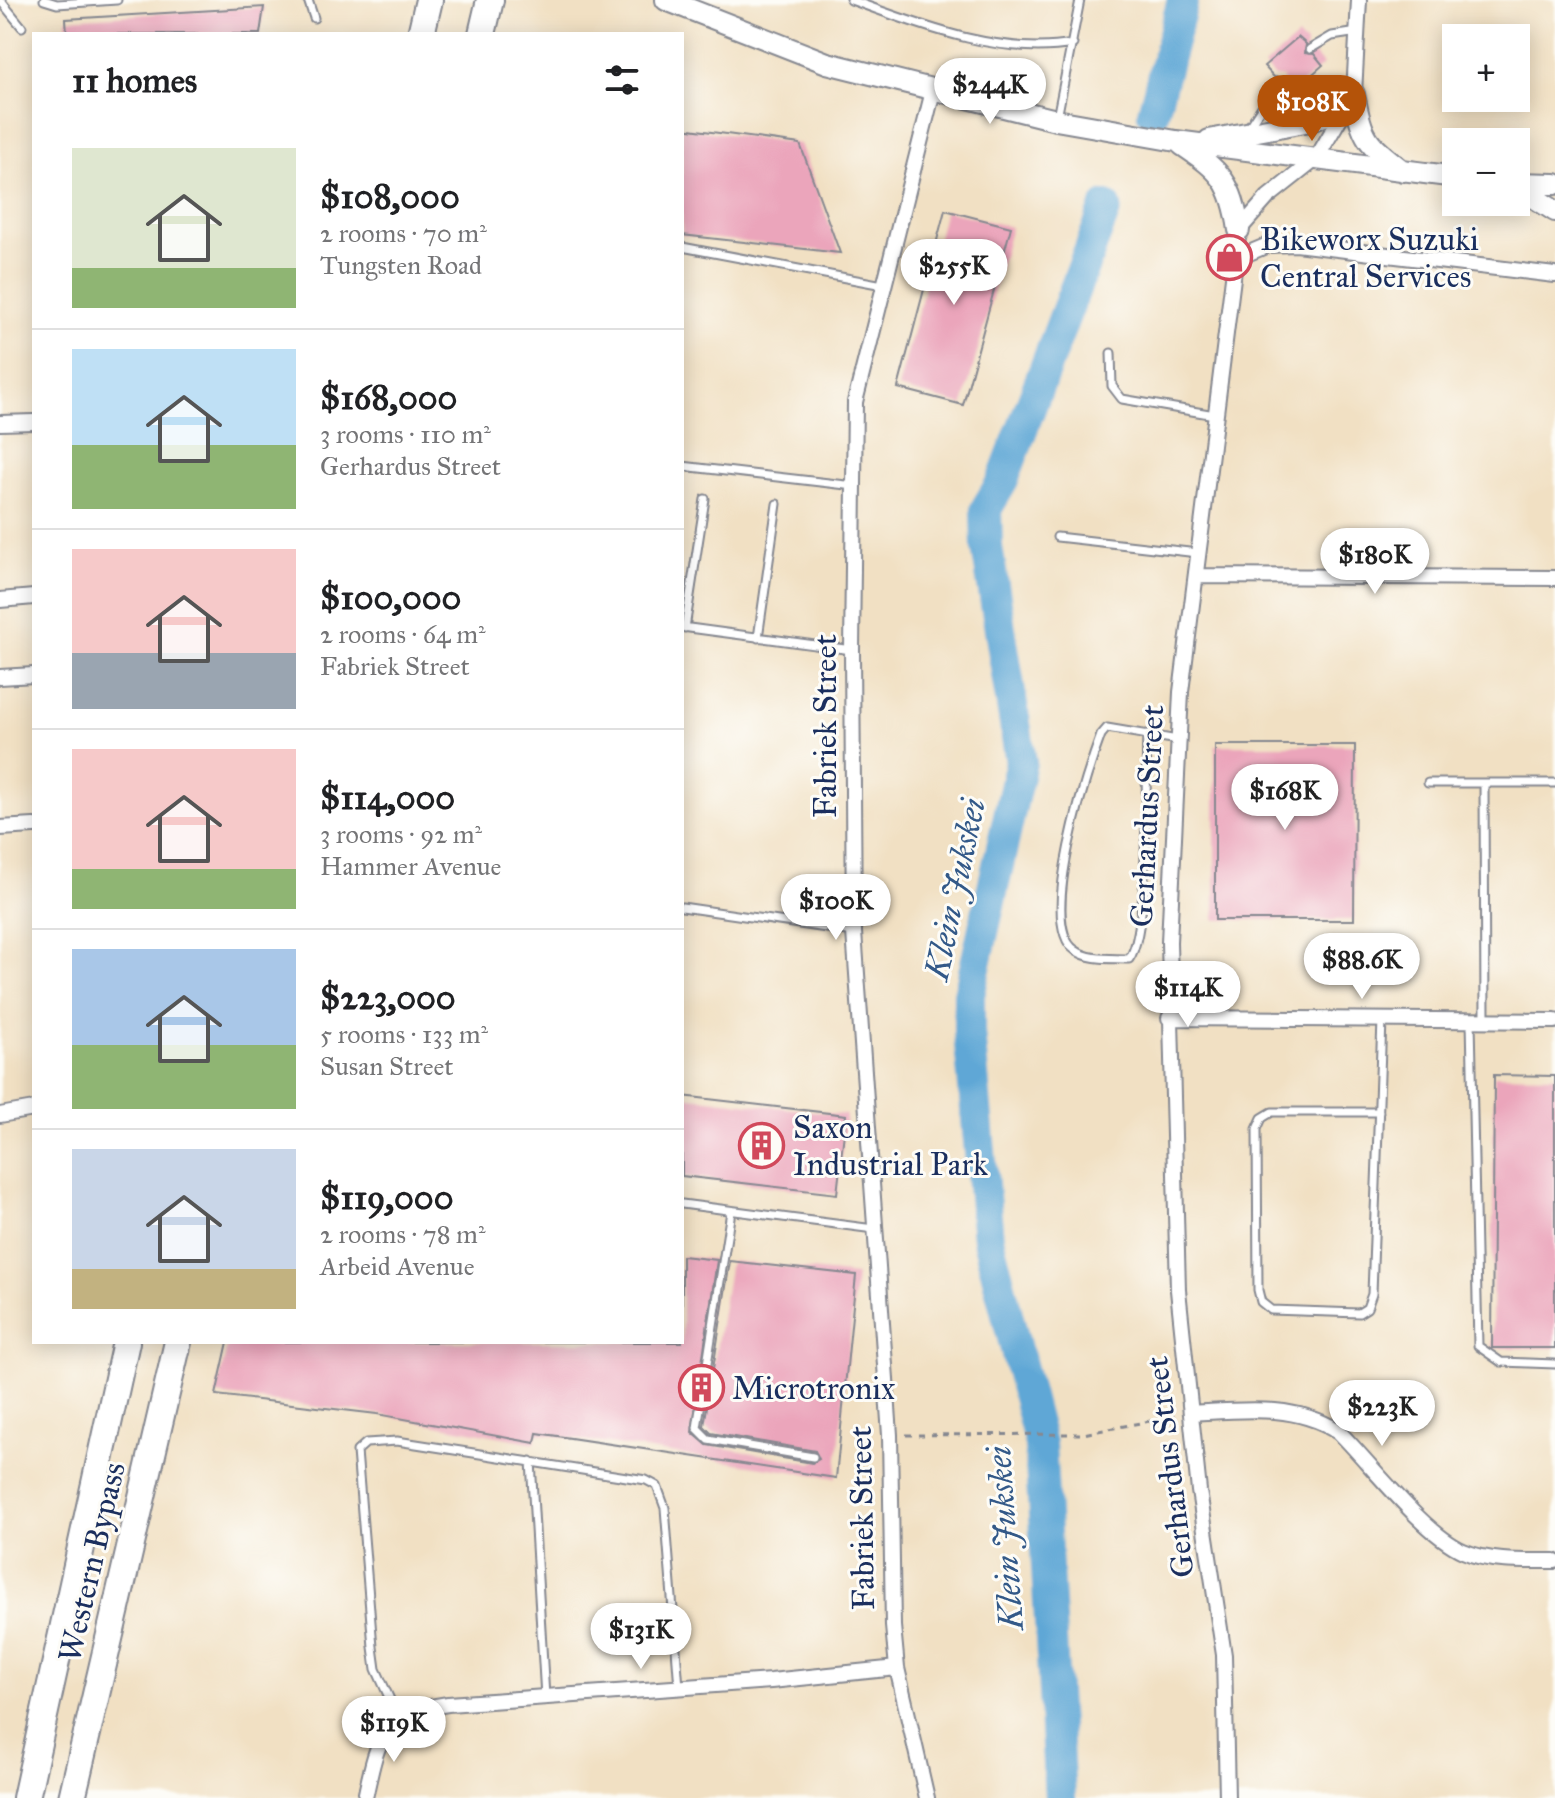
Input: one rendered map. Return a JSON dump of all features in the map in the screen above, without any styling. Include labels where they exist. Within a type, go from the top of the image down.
[{"type":"highway","points":[[421,32],[429,0]]},
{"type":"highway","name":"Western Bypass","points":[[26,1798],[126,1344]]},
{"type":"highway","name":"Western Bypass","points":[[72,1798],[178,1344]]},
{"type":"street","points":[[666,0],[827,63],[1056,120],[1183,142],[1442,175]]},
{"type":"street","points":[[1359,0],[1354,94],[1362,133],[1371,145],[1403,171]]},
{"type":"street","name":"Fabriek Street","points":[[927,1798],[897,1668],[892,1607],[890,1435],[854,932],[852,650],[855,402],[933,91]]},
{"type":"street","points":[[1183,142],[1324,116],[1354,94]]},
{"type":"street","points":[[1239,230],[1268,197],[1316,159],[1354,94]]},
{"type":"street","points":[[1183,142],[1219,170],[1235,203],[1239,230]]},
{"type":"street","points":[[1530,184],[1555,184]]},
{"type":"street","points":[[1530,194],[1555,211]]},
{"type":"street","name":"Gerhardus Street","points":[[1227,1798],[1224,1655],[1191,1413],[1178,1290],[1169,1018],[1171,853],[1178,740],[1239,230]]},
{"type":"street","points":[[1237,258],[1268,245],[1296,244],[1555,275]]},
{"type":"street","points":[[0,423],[32,422]]},
{"type":"street","points":[[1196,576],[1555,578]]},
{"type":"street","points":[[0,600],[32,597]]},
{"type":"street","points":[[0,677],[32,675]]},
{"type":"street","points":[[0,828],[32,826]]},
{"type":"street","points":[[1169,1018],[1555,1021]]},
{"type":"street","points":[[0,1115],[32,1109]]},
{"type":"street","points":[[1191,1413],[1291,1411],[1320,1420],[1338,1431],[1434,1531],[1462,1551],[1504,1560],[1555,1561]]},
{"type":"street","points":[[365,1798],[379,1746],[398,1717],[430,1706],[897,1668]]},
{"type":"lane","points":[[0,0],[22,27]]},
{"type":"lane","points":[[44,0],[57,4],[117,0]]},
{"type":"lane","points":[[308,0],[314,18]]},
{"type":"lane","points":[[851,0],[938,32],[1045,49],[1073,44]]},
{"type":"lane","points":[[1056,120],[1080,0]]},
{"type":"lane","points":[[1310,49],[1332,36],[1358,32]]},
{"type":"lane","points":[[1245,133],[1278,82]]},
{"type":"lane","points":[[684,247],[883,285]]},
{"type":"lane","points":[[1111,353],[1112,386],[1122,399],[1215,415]]},
{"type":"lane","points":[[684,466],[855,486]]},
{"type":"lane","points":[[705,499],[684,628],[852,650]]},
{"type":"lane","points":[[758,638],[777,504]]},
{"type":"lane","points":[[1057,537],[1199,553]]},
{"type":"lane","points":[[1147,734],[1141,906],[1135,951],[1129,959],[1089,957],[1072,949],[1061,926],[1060,892],[1103,731],[1120,728],[1178,740]]},
{"type":"lane","points":[[1428,783],[1555,783]]},
{"type":"lane","points":[[1484,783],[1485,977],[1478,1021],[1478,1346],[1501,1362],[1555,1364]]},
{"type":"lane","points":[[684,907],[854,932]]},
{"type":"lane","points":[[1379,1112],[1272,1112],[1262,1118],[1257,1129],[1258,1290],[1261,1302],[1271,1310],[1359,1313],[1367,1308],[1372,1294],[1379,1112],[1382,1020]]},
{"type":"lane","points":[[684,1204],[877,1229]]},
{"type":"lane","points":[[731,1211],[697,1428],[708,1439],[813,1457]]},
{"type":"lane","points":[[398,1717],[376,1669],[373,1647],[357,1451],[366,1443],[397,1441],[646,1480],[657,1486],[665,1508],[680,1687]]},
{"type":"lane","points":[[531,1461],[545,1697]]},
{"type":"path","points":[[890,1435],[1083,1434],[1191,1413]]},
{"type":"building","points":[[264,7],[260,32],[67,32],[66,19]]},
{"type":"building","points":[[1298,37],[1306,44],[1305,53],[1314,54],[1323,65],[1289,95],[1282,87],[1283,78],[1274,77],[1264,66]]},
{"type":"building","points":[[684,128],[800,144],[840,253],[684,235]]},
{"type":"building","points":[[945,210],[1011,227],[963,405],[898,388]]},
{"type":"building","points":[[1215,745],[1355,745],[1354,920],[1215,920]]},
{"type":"building","points":[[1494,1075],[1555,1076],[1555,1348],[1492,1348]]},
{"type":"building","name":"Saxon Industrial Park","points":[[684,1096],[846,1115],[837,1194],[684,1176]]},
{"type":"building","name":"Microtronix","points":[[684,1256],[717,1260],[692,1432],[707,1445],[812,1463],[819,1459],[815,1451],[711,1433],[704,1426],[730,1261],[856,1275],[836,1478],[537,1433],[535,1443],[377,1414],[216,1395],[228,1344],[684,1344]]},
{"type":"waterway","name":"Klein Jukskei","points":[[1153,113],[1183,0]]},
{"type":"waterway","name":"Klein Jukskei","points":[[1060,1798],[1040,1444],[988,1239],[969,1032],[969,995],[1021,762],[987,547],[986,509],[1002,482],[1106,207]]},
{"type":"place","name":"Bikeworx Suzuki Central Services","points":[[1229,257]]},
{"type":"place","name":"Saxon Industrial Park","points":[[762,1145]]},
{"type":"place","name":"Microtronix","points":[[701,1388]]}]
